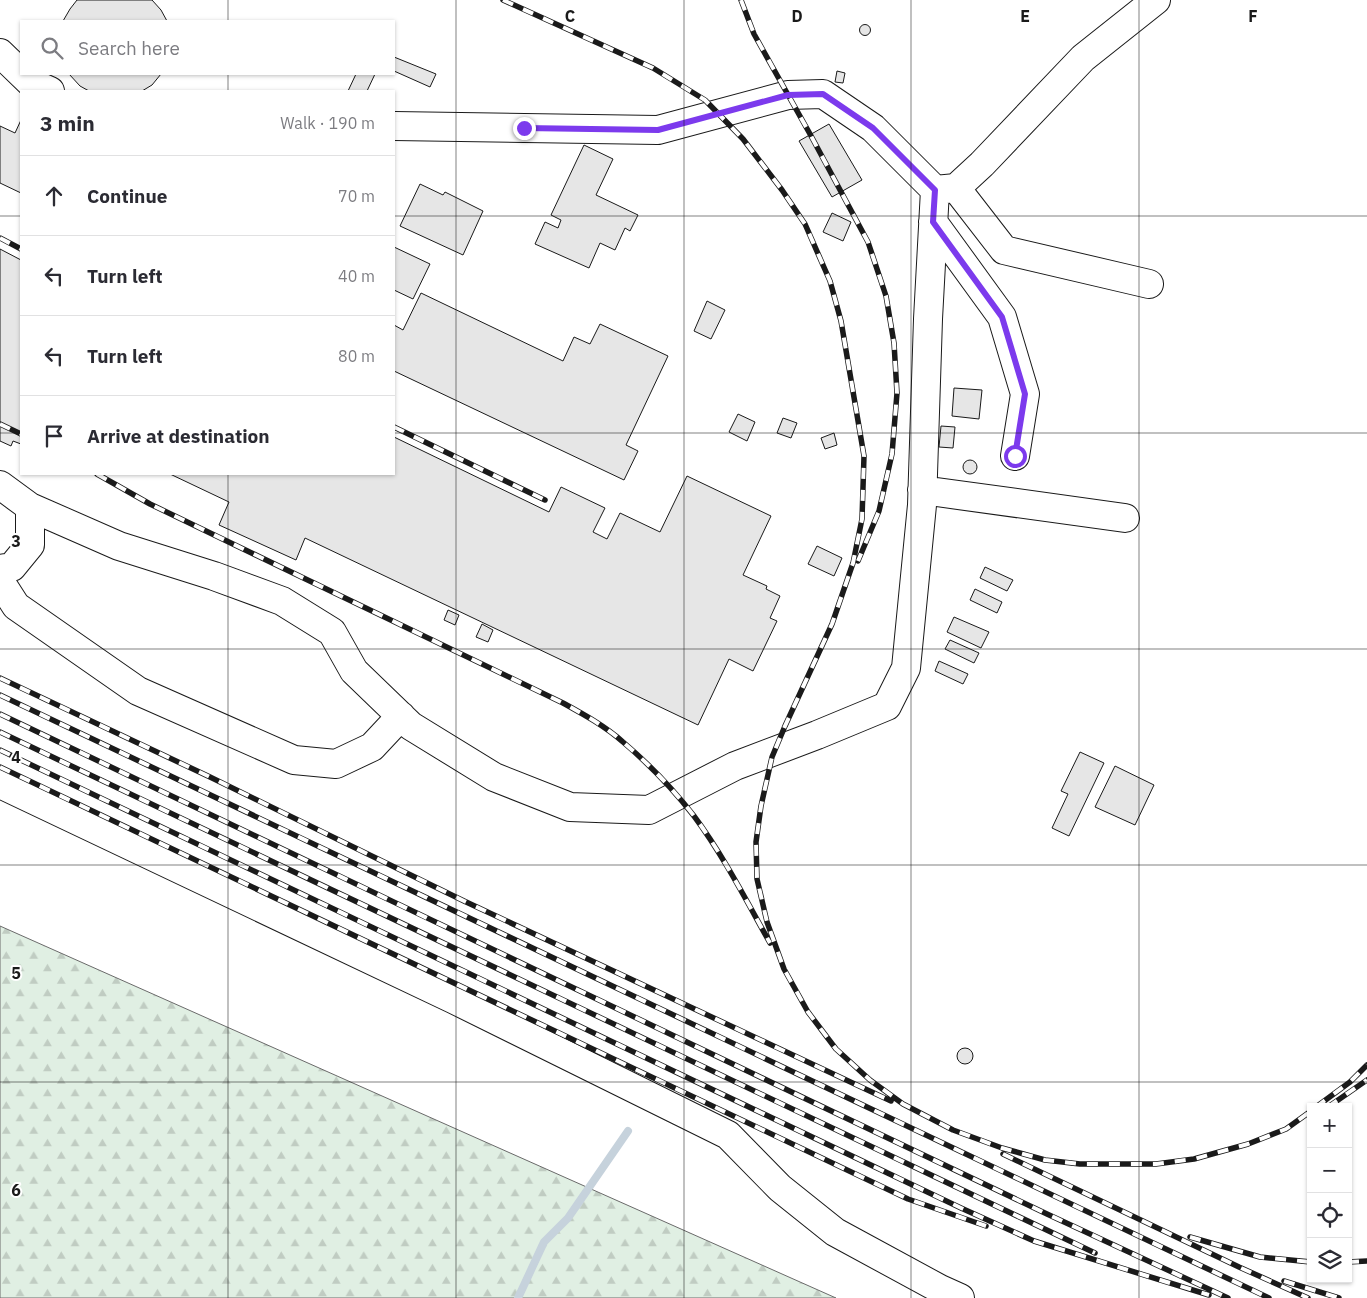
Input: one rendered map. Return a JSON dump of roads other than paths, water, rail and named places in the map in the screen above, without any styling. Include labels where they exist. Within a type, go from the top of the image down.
[{"type":"lane","points":[[0,485],[30,507],[119,546],[214,576],[282,601],[332,632],[354,671],[411,726],[494,777],[570,807],[648,810],[735,766],[887,706],[906,668],[922,490],[933,222],[946,189],[982,164],[1083,58],[1156,0]]},
{"type":"lane","points":[[0,53],[20,72]]},
{"type":"lane","points":[[23,75],[30,82],[48,90]]},
{"type":"lane","points":[[395,126],[658,130],[788,95],[823,94],[873,128],[946,189],[1004,250],[1150,284]]},
{"type":"lane","points":[[933,222],[1002,317],[1025,394],[1015,456]]},
{"type":"lane","points":[[922,490],[1125,518]]},
{"type":"lane","points":[[0,569],[12,567],[30,545],[30,507]]},
{"type":"lane","points":[[0,581],[16,606],[138,691],[294,760],[336,764],[372,747],[401,716]]},
{"type":"lane","points":[[0,784],[452,999],[728,1135],[780,1188],[835,1232],[960,1298]]},
{"type":"waterway","points":[[518,1298],[544,1242],[568,1218],[628,1131]]},
{"type":"railway","points":[[503,0],[653,68],[705,100],[743,139],[782,190],[805,224],[830,281],[841,321],[864,456],[862,519],[853,563],[832,624],[772,757],[761,806],[756,842],[757,879],[767,922],[784,969],[808,1012],[836,1049],[870,1080],[903,1104],[953,1130],[1002,1148],[1045,1160],[1080,1164],[1156,1164],[1194,1159],[1248,1144],[1286,1129],[1307,1114]]},
{"type":"railway","points":[[741,0],[754,34],[868,242],[886,296],[894,343],[897,393],[892,454],[879,511],[858,561]]},
{"type":"railway","points":[[0,238],[20,248]]},
{"type":"railway","points":[[0,424],[20,434]]},
{"type":"railway","points":[[395,427],[545,500]]},
{"type":"railway","points":[[99,475],[150,504],[563,703],[609,731],[633,750],[678,796],[694,816],[724,862],[770,943]]},
{"type":"railway","points":[[0,678],[210,777],[464,901],[891,1101]]},
{"type":"railway","points":[[0,695],[1269,1298]]},
{"type":"railway","points":[[0,714],[1047,1214],[1228,1298]]},
{"type":"railway","points":[[0,732],[1095,1253]]},
{"type":"railway","points":[[0,750],[961,1208],[1034,1241],[1209,1295]]},
{"type":"railway","points":[[0,767],[908,1199],[986,1226]]},
{"type":"railway","points":[[1321,1103],[1350,1082],[1367,1065]]},
{"type":"railway","points":[[1334,1103],[1367,1080]]},
{"type":"railway","points":[[1003,1154],[1308,1298]]},
{"type":"railway","points":[[1190,1237],[1260,1257],[1307,1262]]},
{"type":"railway","points":[[1352,1262],[1367,1261]]},
{"type":"railway","points":[[1284,1281],[1339,1298]]}]
